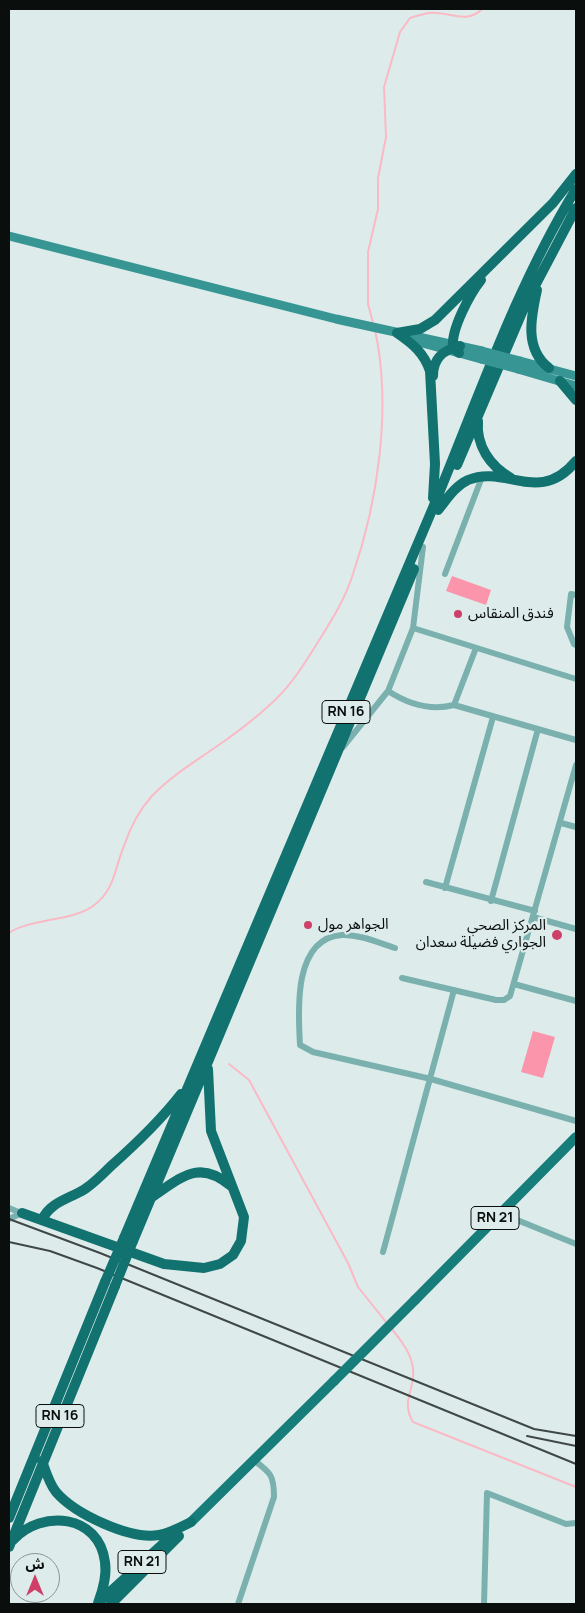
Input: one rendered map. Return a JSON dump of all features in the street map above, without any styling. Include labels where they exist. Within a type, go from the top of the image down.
[{"type":"highway","points":[[395,333],[415,331],[431,323],[553,203],[576,174]]},
{"type":"highway","name":"RN 16","points":[[129,1240],[151,1198],[208,1064],[423,547],[434,512],[508,325],[552,232],[576,189]]},
{"type":"highway","name":"RN 16","points":[[9,1518],[129,1240],[190,1083],[434,512],[539,278],[576,208]]},
{"type":"highway","points":[[434,512],[435,475],[432,383],[434,364],[455,348],[457,327],[472,292],[500,256]]},
{"type":"highway","points":[[539,278],[532,310],[532,340],[536,353],[549,368]]},
{"type":"highway","points":[[395,333],[422,354],[432,383]]},
{"type":"highway","points":[[560,381],[576,400]]},
{"type":"highway","points":[[479,413],[480,441],[487,456],[493,466],[516,481]]},
{"type":"highway","points":[[434,512],[458,486],[468,480],[482,477],[531,483],[553,479],[566,472],[576,461]]},
{"type":"highway","points":[[22,1213],[164,1264],[204,1268],[220,1264],[233,1255],[241,1241],[244,1217],[211,1131],[207,1096],[208,1064]]},
{"type":"highway","points":[[42,1220],[46,1210],[87,1188],[136,1144],[160,1120],[190,1083]]},
{"type":"highway","points":[[151,1198],[187,1175],[199,1172],[209,1172],[219,1176],[233,1187]]},
{"type":"highway","name":"RN 16","points":[[10,1545],[110,1284]]},
{"type":"highway","points":[[42,1461],[50,1483],[64,1500],[102,1523],[129,1533],[152,1536],[168,1532],[191,1522]]},
{"type":"highway","points":[[10,1545],[28,1528],[46,1521],[70,1521],[86,1528],[97,1540],[105,1563],[104,1585],[97,1604]]},
{"type":"highway","name":"RN 21","points":[[111,1604],[191,1522]]},
{"type":"highway","name":"RN 21","points":[[97,1604],[162,1543],[191,1522]]},
{"type":"highway","points":[[123,1604],[132,1583]]},
{"type":"main road","points":[[9,236],[455,348],[519,365],[576,386]]},
{"type":"main road","points":[[519,365],[549,368],[576,376]]},
{"type":"main road","name":"RN 21","points":[[191,1522],[255,1461],[576,1137]]},
{"type":"street","points":[[445,574],[482,477]]},
{"type":"street","points":[[337,754],[388,691],[413,628],[423,547]]},
{"type":"street","points":[[576,595],[571,594],[567,627],[576,645]]},
{"type":"street","points":[[413,628],[576,679]]},
{"type":"street","points":[[454,705],[476,648]]},
{"type":"street","points":[[388,691],[419,706],[443,708],[454,705],[576,740]]},
{"type":"street","points":[[445,888],[494,717]]},
{"type":"street","points":[[491,901],[538,729]]},
{"type":"street","points":[[402,978],[500,1000],[510,996],[561,823],[576,765]]},
{"type":"street","points":[[561,823],[576,827]]},
{"type":"street","points":[[426,882],[534,914],[576,929]]},
{"type":"street","points":[[395,948],[345,935],[333,936],[317,945],[306,964],[298,1004],[300,1045],[313,1052],[432,1079],[576,1121]]},
{"type":"street","points":[[514,984],[576,1001]]},
{"type":"street","points":[[383,1252],[432,1079],[454,990]]},
{"type":"street","points":[[9,1208],[22,1213]]},
{"type":"street","points":[[9,1219],[22,1213]]},
{"type":"street","points":[[500,1213],[576,1244]]},
{"type":"street","points":[[238,1604],[274,1497],[274,1484],[270,1472],[255,1461]]},
{"type":"street","points":[[484,1604],[487,1493],[566,1524],[576,1523]]},
{"type":"shaded area","points":[[452,576],[491,590],[486,605],[446,591]]},
{"type":"shaded area","points":[[533,1031],[555,1037],[543,1078],[521,1072]]},
{"type":"waterway","points":[[373,323],[368,304],[368,252],[378,209],[378,178],[386,137],[384,87],[400,32],[410,18],[417,16],[436,13],[464,17],[476,14],[482,9]]},
{"type":"waterway","points":[[9,933],[27,925],[74,915],[93,906],[100,900],[110,886],[126,839],[147,801],[159,789],[235,734],[274,701],[298,673],[328,626],[349,586],[361,548],[369,518],[380,455],[382,391],[380,360],[375,330]]},
{"type":"waterway","points":[[229,1064],[249,1080],[348,1263],[358,1287],[386,1322]]},
{"type":"waterway","points":[[391,1328],[405,1347],[412,1363],[413,1376],[408,1407],[413,1422],[576,1487]]},
{"type":"railway","points":[[9,1219],[100,1253],[534,1429],[576,1436]]},
{"type":"railway","points":[[9,1242],[50,1251],[97,1268],[576,1464]]},
{"type":"railway","points":[[527,1436],[576,1446]]},
{"type":"place","name":"فندق المنقاس","points":[[458,614]]},
{"type":"place","name":"الجواهر مول","points":[[308,925]]},
{"type":"place","name":"المركز الصحي الجواري فضيلة سعدان","points":[[557,935]]}]
